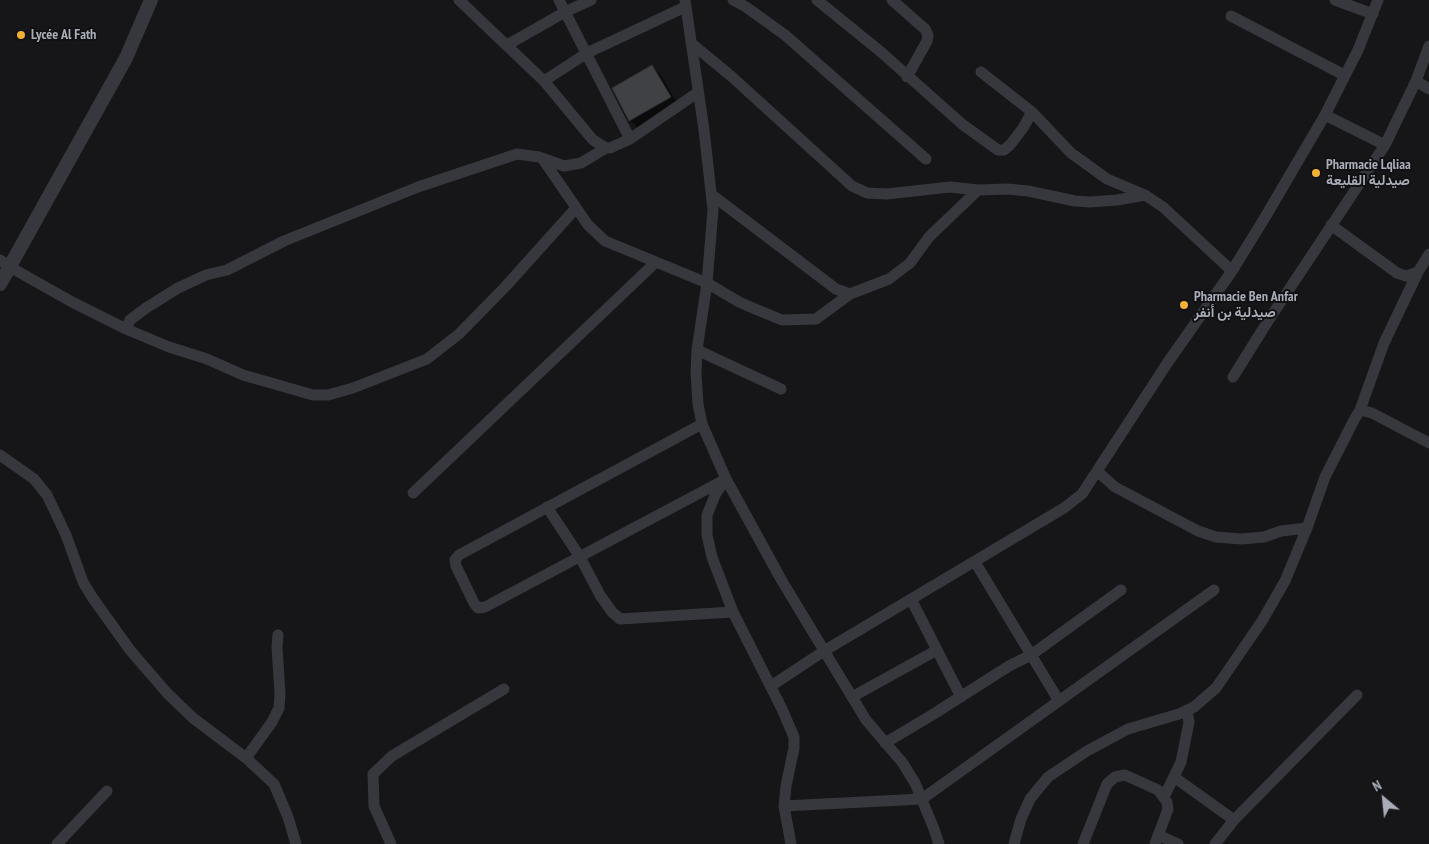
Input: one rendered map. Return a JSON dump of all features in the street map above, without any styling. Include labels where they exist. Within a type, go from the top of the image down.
[{"type":"street","points":[[0,284],[5,264],[62,170],[126,58],[152,0]]},
{"type":"street","points":[[459,0],[544,81],[593,140],[606,148]]},
{"type":"street","points":[[559,0],[630,140]]},
{"type":"street","points":[[507,44],[590,0]]},
{"type":"street","points":[[733,0],[785,35],[926,159]]},
{"type":"street","points":[[817,0],[881,52],[962,124],[1000,150],[1004,150],[1013,141],[1032,112]]},
{"type":"street","points":[[892,0],[925,28],[928,35],[922,51],[907,76]]},
{"type":"street","points":[[1335,0],[1373,14]]},
{"type":"street","points":[[771,686],[824,651],[1076,500],[1168,362],[1232,271],[1272,207],[1325,115],[1358,50],[1378,0]]},
{"type":"street","points":[[544,81],[587,53],[685,4],[704,130],[713,210],[707,283],[697,350],[698,404],[702,424],[726,479],[824,651],[866,720],[902,762],[915,784],[939,844]]},
{"type":"street","points":[[1231,16],[1344,75]]},
{"type":"street","points":[[690,43],[731,76],[852,186],[867,193],[887,194],[950,187],[978,190],[1007,189],[1090,202],[1145,195]]},
{"type":"street","points":[[1233,377],[1385,144],[1416,80],[1429,46]]},
{"type":"street","points":[[981,72],[1032,112],[1071,154],[1107,179],[1145,195],[1177,218],[1232,271]]},
{"type":"street","points":[[1416,80],[1429,89]]},
{"type":"street","points":[[126,329],[130,320],[178,288],[206,275],[227,270],[284,240],[418,187],[517,154],[542,158],[564,166],[581,163],[606,148],[617,146],[630,140],[697,93]]},
{"type":"street","points":[[1325,115],[1385,144]]},
{"type":"street","points":[[542,158],[588,225],[605,241],[707,283],[739,302],[782,320],[816,319],[850,294],[889,279],[910,263],[929,237],[978,190]]},
{"type":"street","points":[[712,195],[836,289],[850,294]]},
{"type":"street","points":[[5,264],[126,329],[168,347],[207,359],[243,375],[313,395],[328,395],[353,388],[426,360],[459,334],[506,286],[576,208]]},
{"type":"street","points":[[1331,225],[1397,273],[1406,276],[1418,272]]},
{"type":"street","points":[[1014,844],[1021,819],[1030,799],[1048,777],[1128,729],[1187,710],[1207,697],[1216,688],[1262,621],[1285,581],[1307,528],[1325,476],[1360,410],[1384,343],[1418,272],[1429,254]]},
{"type":"street","points":[[413,492],[656,262]]},
{"type":"street","points":[[697,350],[781,388]]},
{"type":"street","points":[[1360,410],[1372,413],[1429,442]]},
{"type":"street","points":[[702,424],[459,555],[455,560],[474,603],[478,608],[485,607],[726,479]]},
{"type":"street","points":[[0,455],[34,479],[47,495],[66,536],[83,582],[130,650],[167,693],[193,718],[246,758],[274,784],[288,817],[296,844]]},
{"type":"street","points":[[1097,471],[1115,487],[1132,497],[1198,531],[1216,537],[1242,540],[1264,537],[1281,531],[1307,528]]},
{"type":"street","points":[[726,479],[710,505],[706,524],[712,557],[733,612],[790,726],[794,743],[784,806],[790,844]]},
{"type":"street","points":[[547,507],[580,557],[608,607],[620,618],[733,612]]},
{"type":"street","points":[[975,562],[1059,701]]},
{"type":"street","points":[[885,743],[1008,666],[1030,655],[1121,590]]},
{"type":"street","points":[[784,806],[922,799],[1214,590]]},
{"type":"street","points":[[911,599],[960,697]]},
{"type":"street","points":[[246,758],[272,722],[279,708],[278,635]]},
{"type":"street","points":[[852,697],[937,650]]},
{"type":"street","points":[[391,844],[374,806],[374,774],[392,756],[504,689]]},
{"type":"street","points":[[1215,844],[1234,820],[1357,695]]},
{"type":"street","points":[[1164,797],[1181,762],[1189,722],[1187,710]]},
{"type":"street","points":[[1083,844],[1107,784],[1115,777],[1125,775],[1151,786],[1164,797],[1168,809],[1156,840],[1178,844]]},
{"type":"street","points":[[1174,776],[1234,820]]},
{"type":"street","points":[[57,844],[107,791]]},
{"type":"building","points":[[652,65],[671,97],[629,121],[612,88]]},
{"type":"place","name":"Lycée Al Fath","points":[[21,35]]},
{"type":"place","name":"Pharmacie Lqliaa صيدلية القليعة","points":[[1316,173]]},
{"type":"place","name":"Pharmacie Ben Anfar صيدلية بن أنفر","points":[[1184,305]]}]
